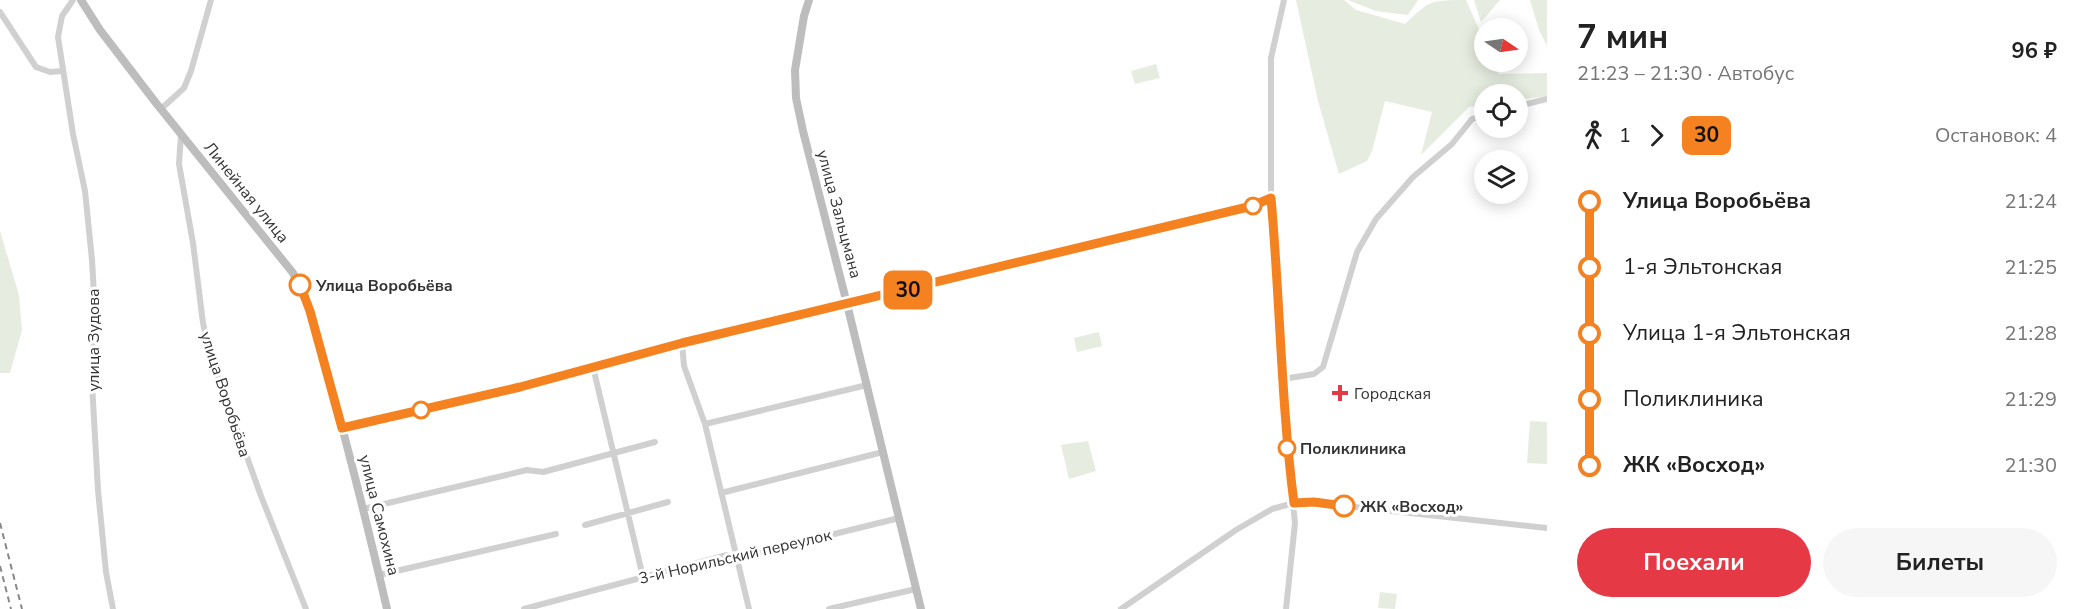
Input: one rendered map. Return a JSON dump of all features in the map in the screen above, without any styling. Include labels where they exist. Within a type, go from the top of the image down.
[{"type":"street","name":"улица Зудова","points":[[73,0],[62,16],[58,38],[85,191],[91,248],[95,312],[92,384],[98,490],[106,572],[113,609]]},
{"type":"street","name":"Линейная улица","points":[[81,0],[100,30],[161,110],[296,279],[310,311],[342,428]]},
{"type":"street","points":[[161,110],[184,88],[211,0]]},
{"type":"street","name":"улица Зальцмана","points":[[809,0],[795,70],[796,98],[802,131],[847,304],[921,609]]},
{"type":"street","points":[[1284,0],[1271,58],[1271,198],[1276,238],[1287,449],[1295,523],[1286,609]]},
{"type":"street","points":[[0,12],[36,67],[50,72],[63,72]]},
{"type":"street","points":[[1528,104],[1547,99]]},
{"type":"street","points":[[1283,379],[1314,374],[1323,367],[1357,252],[1376,219],[1413,177],[1452,144],[1474,118]]},
{"type":"street","name":"улица Воробьёва","points":[[181,134],[178,164],[210,354],[261,496],[306,609]]},
{"type":"street","points":[[342,428],[520,387],[682,343],[1256,205],[1271,198]]},
{"type":"street","points":[[682,343],[684,366],[705,424],[749,609]]},
{"type":"street","points":[[593,367],[626,514],[643,576]]},
{"type":"street","points":[[705,424],[867,385]]},
{"type":"street","name":"улица Самохина","points":[[342,428],[387,609]]},
{"type":"street","points":[[363,509],[527,470],[543,472],[655,442]]},
{"type":"street","points":[[721,493],[883,452]]},
{"type":"street","points":[[585,525],[668,502]]},
{"type":"street","points":[[1121,609],[1236,530],[1272,509],[1294,503],[1337,505],[1547,528]]},
{"type":"street","name":"3-й Норильский переулок","points":[[524,609],[727,555],[737,558],[899,518]]},
{"type":"street","points":[[379,575],[556,534]]},
{"type":"street","points":[[829,609],[916,589]]},
{"type":"shaded area","points":[[1296,0],[1344,0],[1356,10],[1405,24],[1420,10],[1432,3],[1445,0],[1466,0],[1474,18],[1474,72],[1547,73],[1547,96],[1528,99],[1528,84],[1474,84],[1474,106],[1469,107],[1421,155],[1432,112],[1385,101],[1372,151],[1367,161],[1339,174],[1318,101]]},
{"type":"shaded area","points":[[1348,0],[1418,0],[1408,15],[1376,11]]},
{"type":"shaded area","points":[[1474,0],[1500,0],[1484,18],[1480,18]]},
{"type":"shaded area","points":[[1530,0],[1547,0],[1547,46],[1539,30]]},
{"type":"shaded area","points":[[1156,64],[1160,78],[1135,84],[1131,71]]},
{"type":"shaded area","points":[[0,231],[19,295],[22,330],[10,373],[0,373]]},
{"type":"shaded area","points":[[1099,332],[1102,346],[1077,352],[1074,338]]},
{"type":"shaded area","points":[[1530,421],[1547,422],[1547,464],[1527,463]]},
{"type":"shaded area","points":[[1088,441],[1096,471],[1069,479],[1061,445]]},
{"type":"shaded area","points":[[1380,592],[1397,594],[1395,609],[1378,608]]},
{"type":"railway","points":[[0,523],[22,609]]},
{"type":"railway","points":[[0,566],[11,609]]},
{"type":"bus line","name":"30","points":[[300,285],[310,311],[342,428],[520,387],[682,343],[1252,206],[1271,198],[1276,238],[1287,449],[1294,503],[1314,502],[1344,506]]},
{"type":"place","name":"Улица Воробьёва","points":[[300,285]]},
{"type":"place","name":"Городская","points":[[1340,393]]},
{"type":"place","name":"Поликлиника","points":[[1287,448]]},
{"type":"place","name":"ЖК «Восход»","points":[[1344,506]]}]
